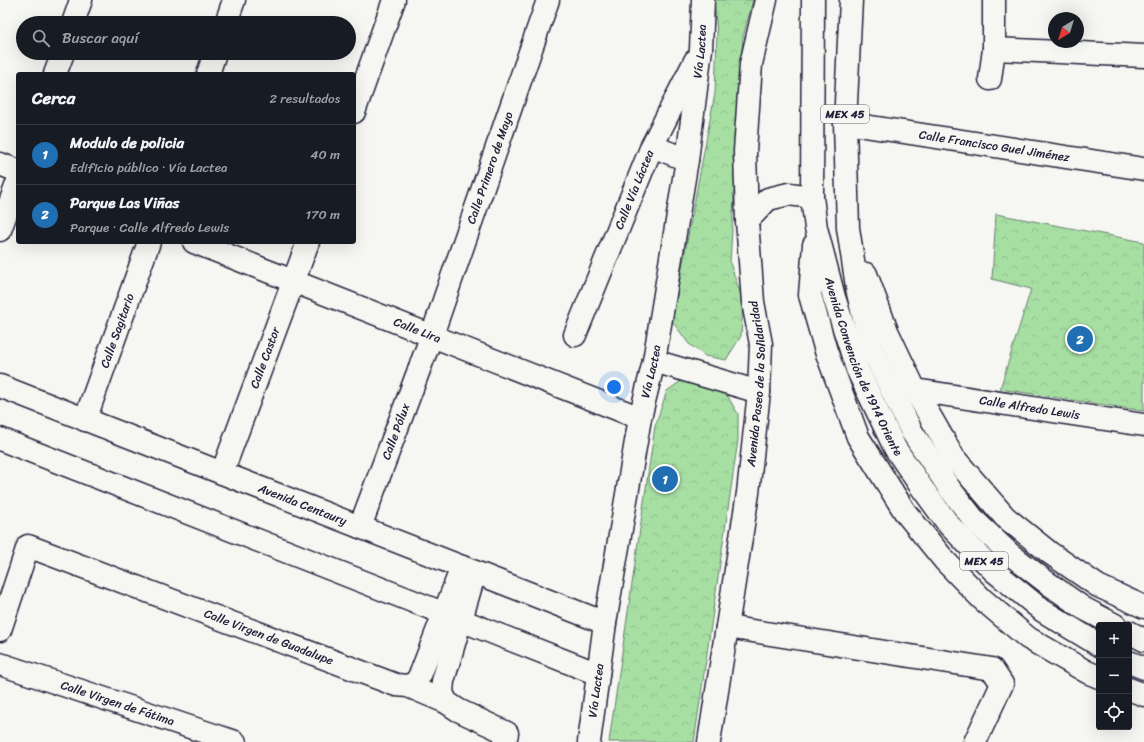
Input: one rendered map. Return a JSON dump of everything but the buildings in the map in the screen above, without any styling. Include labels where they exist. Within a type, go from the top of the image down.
[{"type":"street","points":[[75,16],[81,0]]},
{"type":"street","points":[[228,16],[234,0]]},
{"type":"street","points":[[356,106],[394,0]]},
{"type":"street","name":"Calle Primero de Mayo","points":[[432,335],[548,0]]},
{"type":"street","name":"Vía Lactea","points":[[589,742],[605,623],[640,418],[654,361],[687,160],[701,49],[703,0]]},
{"type":"street","name":"Avenida Paseo de la Solidaridad","points":[[709,742],[748,493],[759,392],[761,344],[753,302],[747,221],[745,151],[751,64],[766,0]]},
{"type":"street","name":"Avenida Convención de 1914 Oriente","points":[[813,0],[812,197],[816,228],[834,297],[857,370],[895,448],[949,525],[994,571],[1043,611],[1096,643]]},
{"type":"street","name":"Avenida Convención de 1914 Oriente","points":[[852,0],[845,123],[848,228],[858,293],[871,348],[912,432],[950,489],[976,522],[1010,554],[1083,608],[1109,622]]},
{"type":"street","points":[[990,80],[994,49],[994,0]]},
{"type":"street","name":"Calle Vía Láctea","points":[[575,335],[652,146],[701,49]]},
{"type":"street","points":[[994,49],[1144,56]]},
{"type":"street","points":[[56,72],[60,60]]},
{"type":"street","points":[[209,72],[213,60]]},
{"type":"street","name":"Calle Francisco Guel Jiménez","points":[[845,123],[1144,169]]},
{"type":"street","points":[[652,146],[687,160]]},
{"type":"street","points":[[0,164],[16,170]]},
{"type":"street","points":[[0,230],[16,186]]},
{"type":"street","points":[[747,221],[768,199],[789,194],[812,197]]},
{"type":"street","points":[[816,228],[810,295],[826,351],[858,438],[905,512],[945,561],[982,599],[1028,638],[1096,676]]},
{"type":"street","points":[[848,228],[887,331],[915,390],[954,458],[1005,517],[1050,553],[1098,586],[1144,607]]},
{"type":"street","name":"Calle Sagitario","points":[[86,420],[148,244]]},
{"type":"street","name":"Calle Lira","points":[[199,244],[640,418]]},
{"type":"street","name":"Calle Castor","points":[[222,473],[307,244]]},
{"type":"street","name":"Calle Pólux","points":[[360,528],[432,335]]},
{"type":"street","points":[[654,361],[759,392]]},
{"type":"street","name":"Avenida Centaury","points":[[0,386],[605,623]]},
{"type":"street","name":"Calle Alfredo Lewis","points":[[915,390],[1144,425]]},
{"type":"street","points":[[0,439],[598,674]]},
{"type":"street","name":"Calle Virgen de Guadalupe","points":[[0,630],[28,546],[396,685],[408,686],[446,702],[506,737]]},
{"type":"street","points":[[408,686],[416,682],[452,617],[468,570]]},
{"type":"street","points":[[446,702],[442,692],[452,617]]},
{"type":"street","points":[[727,627],[992,669],[1002,684],[975,742]]},
{"type":"street","points":[[1132,634],[1144,640]]},
{"type":"street","points":[[1132,663],[1144,668]]},
{"type":"street","name":"Calle Virgen de Fátima","points":[[0,664],[235,742]]},
{"type":"street","points":[[1132,690],[1144,695]]},
{"type":"green space","points":[[714,0],[753,0],[743,37],[738,98],[730,263],[743,301],[741,336],[726,360],[705,356],[689,344],[672,321],[715,93],[717,33]]},
{"type":"green space","points":[[996,214],[1144,242],[1144,411],[1000,389],[1031,289],[992,279]]},
{"type":"green space","points":[[681,381],[724,390],[738,414],[738,440],[694,742],[609,742],[655,426],[667,391]]},
{"type":"place","name":"Parque Las Viñas","points":[[1080,339]]},
{"type":"place","name":"Modulo de policia","points":[[665,479]]}]
